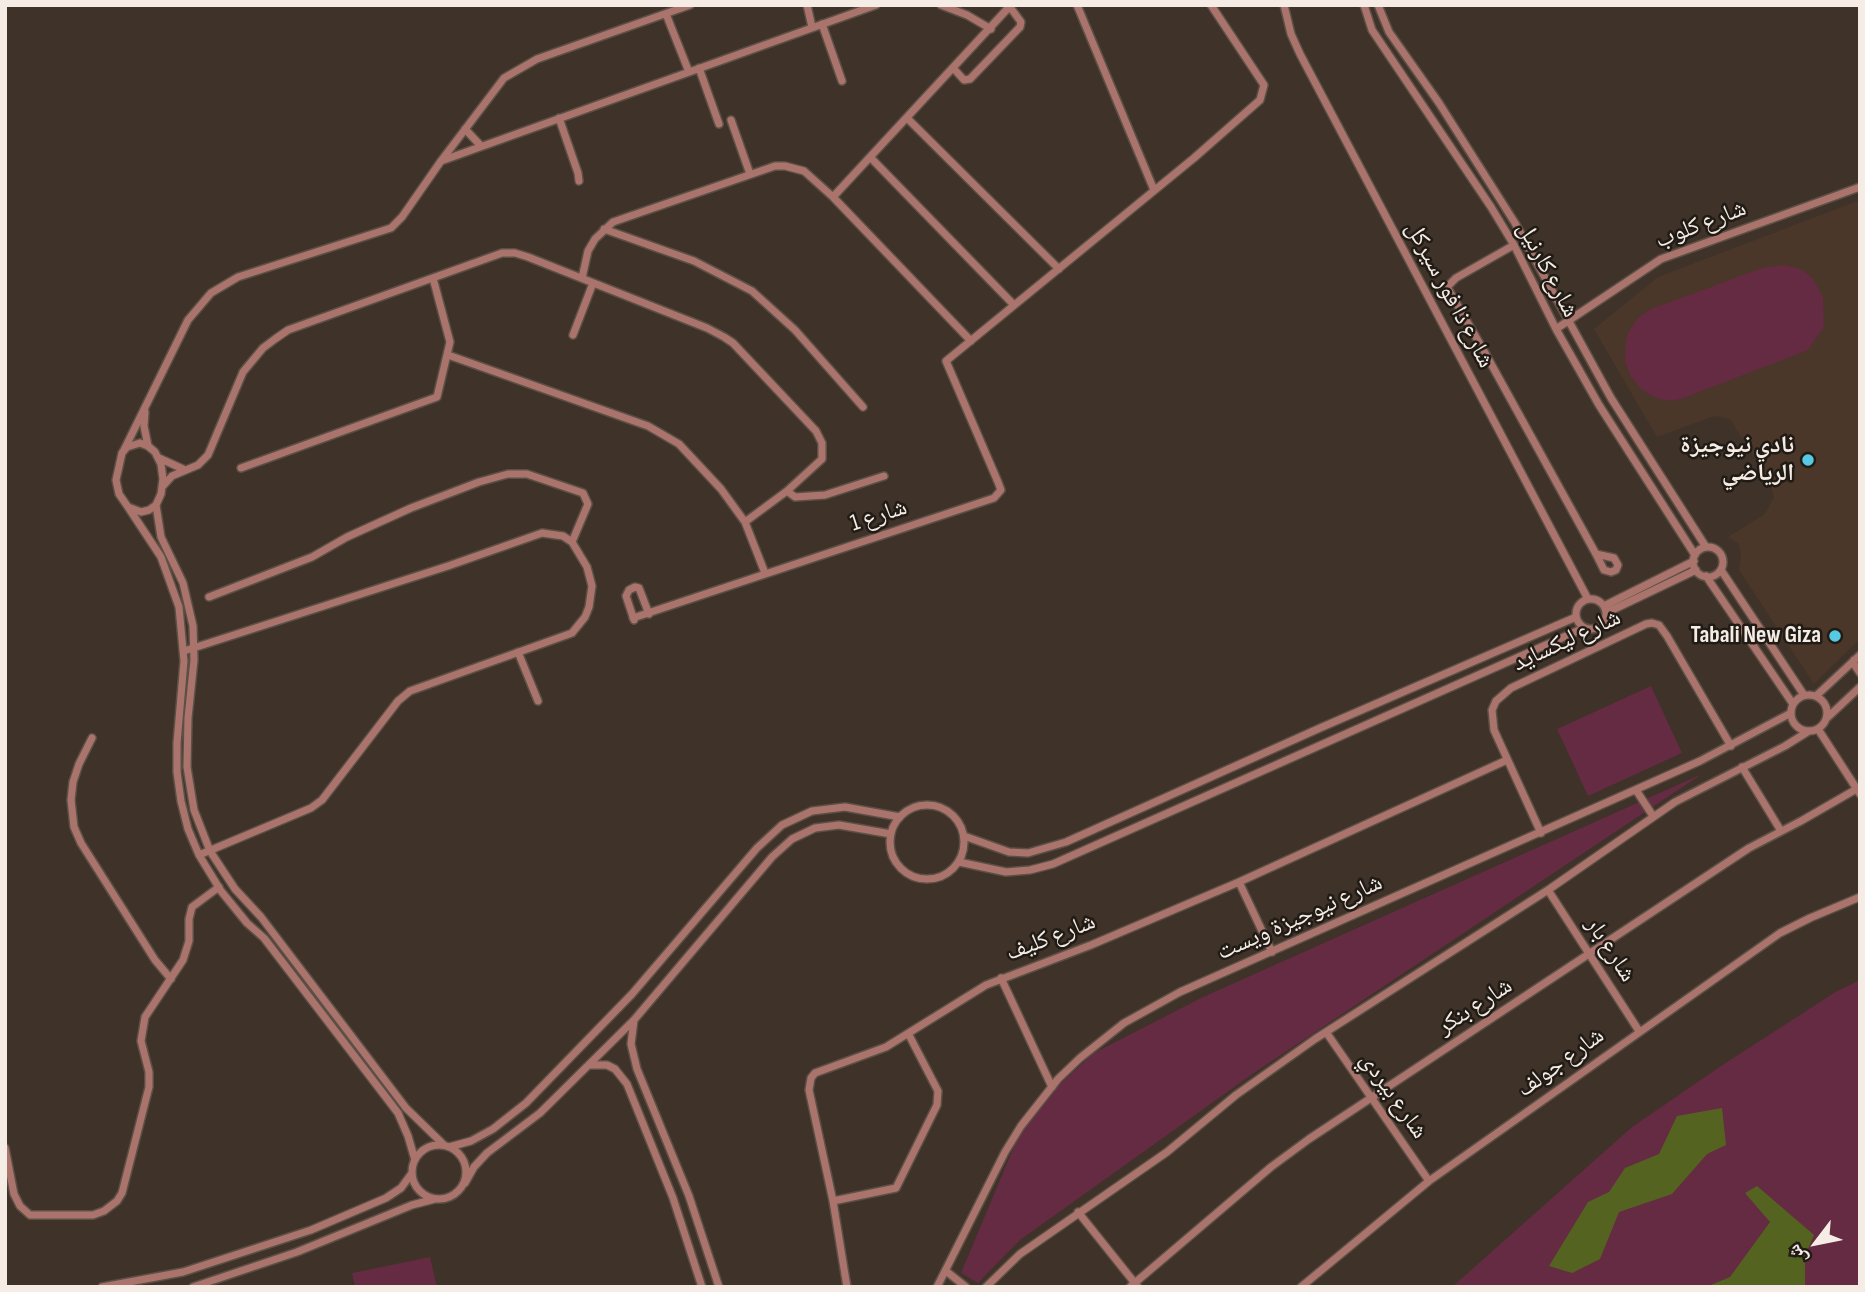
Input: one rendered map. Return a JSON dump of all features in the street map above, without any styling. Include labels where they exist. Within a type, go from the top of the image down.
[{"type":"street","points":[[102,1287],[137,1284],[204,1266],[322,1225],[386,1198],[401,1188],[412,1173],[415,1160],[398,1113],[264,938],[244,919],[219,887],[199,855],[183,810],[177,772],[184,651],[179,607],[171,579],[155,547],[119,494],[117,465],[188,320],[211,293],[238,277],[391,228],[402,217],[504,78],[537,60],[690,5]]},
{"type":"street","points":[[807,5],[812,27]]},
{"type":"street","points":[[441,161],[876,5]]},
{"type":"street","points":[[941,5],[967,15],[991,29]]},
{"type":"street","points":[[1077,5],[1154,190]]},
{"type":"street","points":[[582,278],[588,251],[604,229],[613,222],[775,166],[795,168],[804,171],[833,197],[971,341],[1255,105],[1264,91],[1264,85],[1211,5]]},
{"type":"street","name":"شارع ذا فور سيركل","points":[[1284,5],[1291,34],[1300,54],[1588,600]]},
{"type":"street","name":"شارع كارنيل","points":[[1364,5],[1372,30],[1514,245],[1556,329],[1599,405],[1695,562]]},
{"type":"street","name":"شارع كارنيل","points":[[1378,5],[1389,32],[1439,103],[1523,237],[1611,398],[1706,548]]},
{"type":"street","points":[[833,197],[1011,6],[1021,22],[1020,27],[970,79],[964,80],[954,69]]},
{"type":"street","points":[[666,14],[689,72]]},
{"type":"street","points":[[822,24],[842,81]]},
{"type":"street","points":[[699,68],[719,124]]},
{"type":"street","points":[[559,118],[579,181]]},
{"type":"street","points":[[908,118],[1059,269]]},
{"type":"street","points":[[731,120],[750,174]]},
{"type":"street","points":[[465,129],[481,146]]},
{"type":"street","points":[[871,159],[1014,305]]},
{"type":"street","points":[[1471,178],[1482,171]]},
{"type":"street","name":"شارع كلوب","points":[[1556,329],[1661,259],[1860,187]]},
{"type":"street","points":[[604,229],[694,261],[752,291],[795,330],[863,407]]},
{"type":"street","points":[[1514,245],[1457,278],[1447,287],[1596,554]]},
{"type":"street","points":[[163,486],[172,476],[198,465],[208,455],[243,372],[262,348],[288,330],[502,253],[515,253],[724,337],[733,343],[816,431],[822,443],[822,459],[787,491],[745,522]]},
{"type":"street","points":[[241,468],[434,400],[439,394],[450,342],[433,278]]},
{"type":"street","points":[[573,335],[593,283]]},
{"type":"street","name":"شارع 1","points":[[649,614],[639,588],[628,590],[626,596],[633,619],[649,614],[765,573],[994,498],[1001,491],[946,361],[971,341]]},
{"type":"street","points":[[448,355],[648,426],[678,444],[721,489],[745,522],[765,573]]},
{"type":"street","points":[[1599,405],[1611,398]]},
{"type":"street","points":[[147,405],[144,426],[148,446],[158,458],[163,471],[163,486],[156,505],[161,537],[183,583],[189,604],[194,648],[187,767],[194,810],[210,851],[232,885],[254,909],[406,1108],[446,1146],[463,1158],[467,1174],[465,1183]]},
{"type":"street","points":[[124,450],[135,443],[148,446]]},
{"type":"street","points":[[158,458],[184,469]]},
{"type":"street","points":[[209,597],[305,560],[347,537],[411,508],[508,474],[536,477],[583,493],[588,504],[572,542]]},
{"type":"street","points":[[787,491],[795,497],[825,495],[884,476]]},
{"type":"street","points":[[128,507],[141,512],[156,505]]},
{"type":"street","points":[[184,651],[448,566],[530,535],[552,533],[572,542],[587,567],[592,586],[592,597],[585,617],[572,633],[410,691],[384,718],[322,800],[311,808],[199,855]]},
{"type":"street","points":[[1605,610],[1695,562],[1699,550],[1714,548],[1719,551],[1723,562],[1721,570],[1715,575],[1706,576]]},
{"type":"street","points":[[1695,562],[1793,705]]},
{"type":"street","points":[[1721,570],[1804,695]]},
{"type":"street","points":[[960,862],[1006,872],[1053,864],[1584,628],[1592,630],[1599,627],[1605,621],[1605,610],[1597,600],[1588,600],[1578,607],[1576,617],[1584,628]]},
{"type":"street","points":[[964,836],[1009,852],[1028,853],[1066,842],[1576,617]]},
{"type":"street","name":"شارع ليكسايد","points":[[1541,832],[1507,760],[1492,720],[1496,701],[1503,693],[1652,623],[1659,625],[1667,636],[1731,746]]},
{"type":"street","points":[[518,652],[538,701]]},
{"type":"street","points":[[1857,657],[1854,664],[1860,673]]},
{"type":"street","points":[[1816,696],[1857,657]]},
{"type":"street","points":[[1777,678],[1788,671]]},
{"type":"street","points":[[986,1287],[1020,1254],[1167,1152],[1236,1095],[1326,1032],[1548,890],[1675,802],[1818,729],[1827,717],[1860,687]]},
{"type":"street","points":[[1809,732],[1798,728],[1791,713],[1793,705],[1804,695],[1816,696],[1825,702],[1827,717]]},
{"type":"street","name":"شارع نيوجيزة ويست","points":[[937,1287],[1005,1152],[1021,1126],[1052,1087],[1103,1038],[1153,1005],[1636,790],[1731,746],[1791,713]]},
{"type":"street","points":[[1818,729],[1858,790]]},
{"type":"street","points":[[92,738],[73,782],[71,800],[74,827],[81,843],[155,960],[171,979]]},
{"type":"street","name":"شارع كليف","points":[[847,1287],[833,1201],[808,1090],[811,1078],[820,1070],[867,1055],[909,1035],[969,995],[1001,978],[1091,945],[1239,882],[1507,760]]},
{"type":"street","points":[[1742,767],[1781,831]]},
{"type":"street","points":[[1636,790],[1653,816]]},
{"type":"street","name":"شارع بنكر","points":[[1134,1285],[1272,1167],[1309,1139],[1749,848],[1858,790]]},
{"type":"street","points":[[936,806],[955,817],[964,836],[965,847],[960,862],[941,878],[929,880],[906,873],[897,864],[892,853],[891,834],[900,817],[915,807],[936,806]]},
{"type":"street","points":[[415,1160],[427,1148],[471,1141],[493,1129],[526,1103],[632,994],[757,848],[782,825],[812,811],[845,807],[900,817]]},
{"type":"street","points":[[193,1287],[297,1252],[412,1205],[458,1193],[474,1167],[487,1153],[540,1113],[634,1020],[772,857],[792,839],[815,828],[839,825],[891,834]]},
{"type":"street","points":[[1239,882],[1272,952]]},
{"type":"street","points":[[5,1148],[14,1194],[20,1206],[30,1215],[93,1215],[117,1201],[122,1193],[149,1087],[149,1072],[141,1041],[145,1017],[187,951],[192,907],[219,887]]},
{"type":"street","name":"شارع بار","points":[[1548,890],[1639,1031]]},
{"type":"street","name":"شارع جولف","points":[[1301,1287],[1429,1181],[1639,1031],[1780,933],[1860,897]]},
{"type":"street","points":[[244,919],[254,909]]},
{"type":"street","points":[[683,936],[696,947]]},
{"type":"street","points":[[1001,978],[1052,1087]]},
{"type":"street","points":[[634,1020],[631,1044],[636,1069],[689,1196],[719,1287]]},
{"type":"street","points":[[335,1032],[342,1026]]},
{"type":"street","name":"شارع بيردي","points":[[1326,1032],[1429,1181]]},
{"type":"street","points":[[833,1201],[896,1188],[937,1105],[938,1091],[909,1035]]},
{"type":"street","points":[[589,1065],[607,1065],[622,1076],[664,1176],[702,1287]]},
{"type":"street","points":[[622,1076],[636,1069]]},
{"type":"street","points":[[398,1113],[406,1108]]},
{"type":"street","points":[[412,1173],[419,1190],[435,1199]]},
{"type":"street","points":[[1078,1212],[1134,1285]]},
{"type":"street","points":[[946,1271],[966,1287]]},
{"type":"shaded area","name":"نادي نيوجيزة الرياضي","points":[[1860,200],[1860,639],[1814,684],[1739,570],[1739,544],[1728,537],[1765,514],[1774,497],[1770,483],[1730,419],[1714,416],[1657,437],[1594,329],[1658,277]]},
{"type":"shaded area","points":[[1784,265],[1806,273],[1813,279],[1823,297],[1824,326],[1808,350],[1681,399],[1667,401],[1640,388],[1630,375],[1625,361],[1629,331],[1638,318],[1651,309],[1762,268]]},
{"type":"shaded area","points":[[1651,686],[1682,753],[1588,796],[1557,729]]},
{"type":"shaded area","points":[[1702,774],[1251,1075],[1020,1240],[978,1283],[961,1273],[1028,1113],[1094,1053],[1203,997]]},
{"type":"shaded area","points":[[1860,980],[1860,1287],[1452,1287],[1632,1127],[1837,991]]},
{"type":"shaded area","points":[[1722,1108],[1726,1145],[1707,1154],[1672,1194],[1619,1212],[1600,1259],[1572,1273],[1549,1266],[1588,1202],[1609,1192],[1625,1168],[1659,1154],[1677,1116]]},
{"type":"shaded area","points":[[1757,1186],[1814,1235],[1805,1256],[1805,1286],[1706,1287],[1730,1277],[1770,1222],[1745,1193]]},
{"type":"shaded area","points":[[430,1257],[437,1287],[355,1287],[352,1273]]},
{"type":"place","name":"نادي نيوجيزة الرياضي","points":[[1808,460]]},
{"type":"place","name":"Tabali New Giza","points":[[1835,636]]}]
